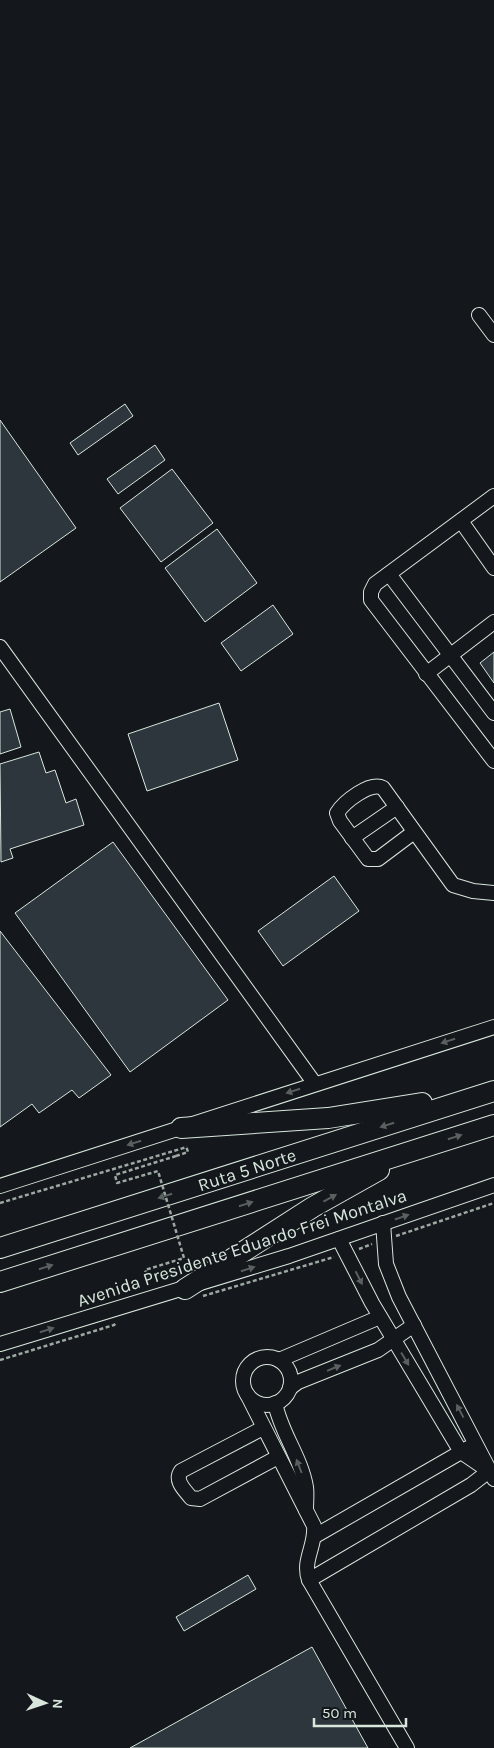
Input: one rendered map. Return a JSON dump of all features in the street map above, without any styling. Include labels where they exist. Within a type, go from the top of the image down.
[{"type":"highway","points":[[181,1128],[328,1118],[488,1093]]},
{"type":"highway","name":"Ruta 5 Norte","points":[[0,1248],[488,1093]]},
{"type":"highway","name":"Ruta 5 Norte","points":[[0,1282],[494,1125]]},
{"type":"highway","points":[[185,1289],[313,1207],[416,1150]]},
{"type":"street","points":[[479,315],[494,335]]},
{"type":"street","points":[[493,499],[461,520],[375,584],[371,592],[371,600],[494,761]]},
{"type":"street","points":[[461,520],[494,568]]},
{"type":"street","points":[[389,574],[494,713]]},
{"type":"street","points":[[426,674],[494,622]]},
{"type":"street","points":[[0,647],[315,1084]]},
{"type":"street","points":[[414,832],[373,860],[368,859],[352,838],[337,813],[365,790],[378,785],[383,788],[453,885],[473,891],[494,893]]},
{"type":"street","points":[[352,838],[397,807]]},
{"type":"street","points":[[0,1186],[494,1026]]},
{"type":"street","name":"Avenida Presidente Eduardo Frei Montalva","points":[[0,1344],[185,1289],[493,1187]]},
{"type":"street","points":[[384,1223],[386,1264],[399,1297],[477,1442],[492,1475]]},
{"type":"street","points":[[339,1239],[393,1340],[461,1452],[492,1475]]},
{"type":"street","points":[[279,1360],[380,1317]]},
{"type":"street","points":[[247,1394],[260,1403],[275,1403],[284,1397],[290,1388],[298,1382],[378,1350],[414,1325]]},
{"type":"street","points":[[290,1388],[288,1372],[279,1360],[269,1357],[258,1358],[249,1364],[244,1374],[243,1384],[247,1394],[314,1526],[315,1536],[306,1562],[309,1580],[407,1748]]},
{"type":"street","points":[[275,1403],[279,1422],[300,1467],[306,1487],[306,1513]]},
{"type":"street","points":[[263,1428],[181,1471],[178,1476],[178,1482],[191,1498],[200,1500],[278,1458]]},
{"type":"street","points":[[315,1536],[477,1442]]},
{"type":"street","points":[[309,1580],[471,1485],[492,1475]]},
{"type":"path","points":[[0,1203],[187,1147]]},
{"type":"path","points":[[176,1156],[115,1174],[117,1183],[158,1171],[184,1258],[145,1270],[148,1278],[213,1259]]},
{"type":"building","points":[[125,404],[133,416],[78,455],[70,443]]},
{"type":"building","points":[[0,420],[76,528],[0,582]]},
{"type":"building","points":[[155,445],[165,460],[118,494],[107,479]]},
{"type":"building","points":[[172,469],[213,523],[161,562],[120,508]]},
{"type":"building","points":[[217,529],[257,583],[205,622],[165,568]]},
{"type":"building","points":[[273,605],[293,634],[241,671],[221,643]]},
{"type":"building","points":[[494,652],[494,683],[480,663]]},
{"type":"building","points":[[219,703],[238,760],[147,791],[128,734]]},
{"type":"building","points":[[10,709],[21,747],[0,754],[0,712]]},
{"type":"building","points":[[39,752],[46,773],[55,770],[66,803],[76,799],[84,825],[10,849],[13,858],[1,862],[0,764]]},
{"type":"building","points":[[113,842],[228,1000],[130,1072],[15,913]]},
{"type":"building","points":[[334,876],[359,911],[283,966],[258,931]]},
{"type":"building","points":[[0,931],[111,1075],[79,1098],[72,1090],[39,1113],[32,1104],[0,1127]]},
{"type":"building","points":[[248,1575],[256,1589],[184,1631],[176,1617]]},
{"type":"building","points":[[312,1647],[368,1748],[130,1748]]}]
